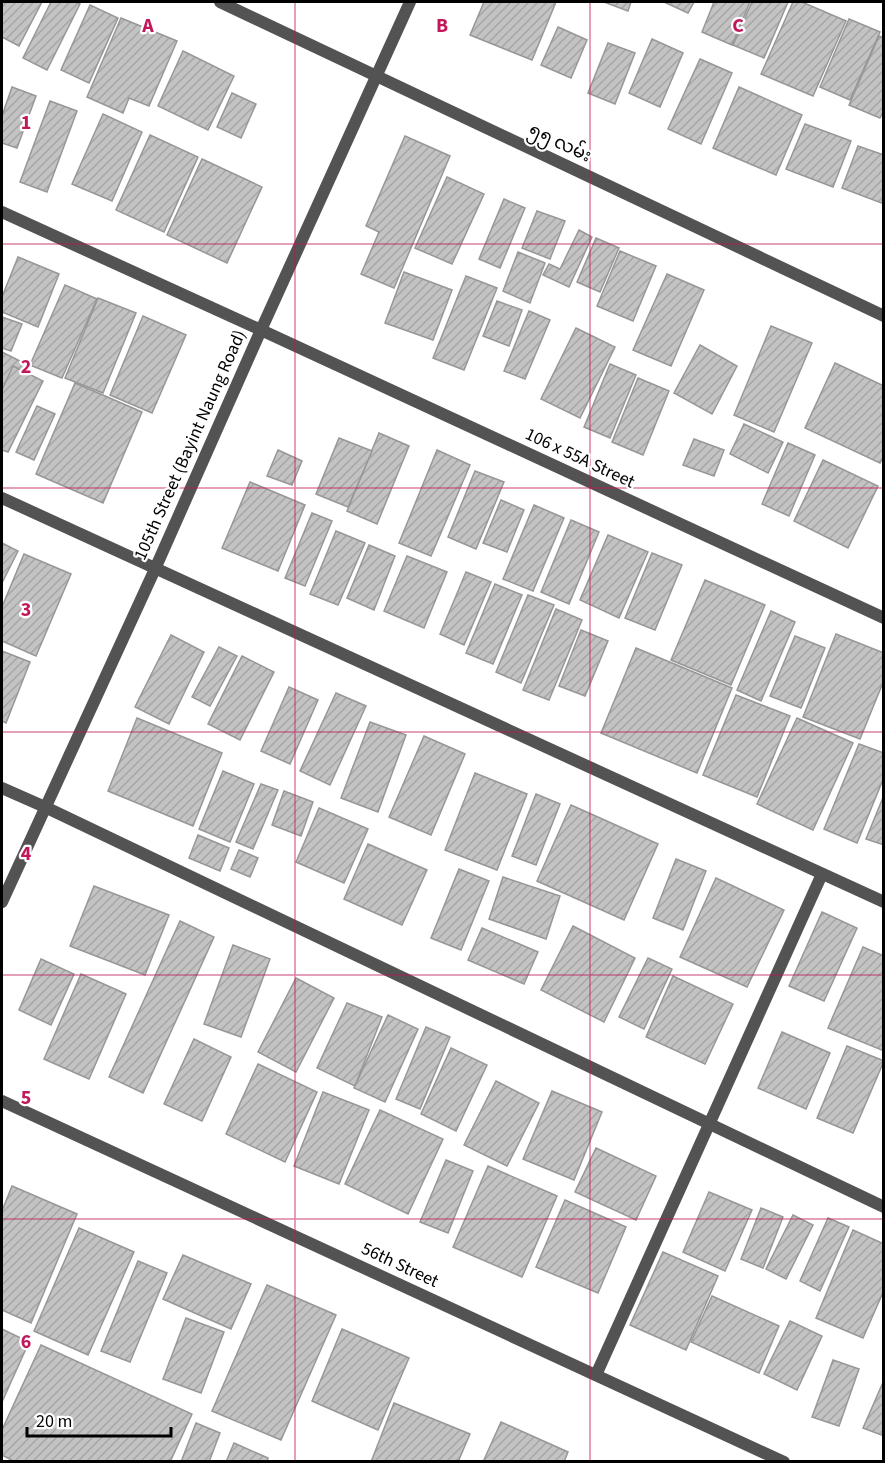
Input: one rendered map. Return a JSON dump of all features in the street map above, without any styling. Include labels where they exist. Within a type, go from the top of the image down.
[{"type":"street","name":"၅၅ လမ်း","points":[[220,2],[884,316]]},
{"type":"street","name":"105th Street (Bayint Naung Road)","points":[[2,902],[155,569],[410,2]]},
{"type":"street","name":"106 x 55A Street","points":[[2,212],[884,618]]},
{"type":"street","points":[[2,498],[884,902]]},
{"type":"street","points":[[2,788],[884,1207]]},
{"type":"street","points":[[596,1375],[822,874]]},
{"type":"street","name":"56th Street","points":[[2,1101],[784,1461]]},
{"type":"building","points":[[2,2],[42,2],[19,46],[2,37]]},
{"type":"building","points":[[51,2],[80,4],[47,70],[23,58]]},
{"type":"building","points":[[484,2],[556,2],[532,60],[470,35]]},
{"type":"building","points":[[604,2],[631,2],[628,11]]},
{"type":"building","points":[[664,2],[694,2],[688,13]]},
{"type":"building","points":[[714,2],[750,2],[732,45],[702,32]]},
{"type":"building","points":[[752,2],[788,2],[764,58],[733,45]]},
{"type":"building","points":[[793,2],[802,2],[846,21],[813,96],[761,74]]},
{"type":"building","points":[[90,5],[118,18],[89,83],[61,70]]},
{"type":"building","points":[[121,18],[177,41],[149,106],[129,98],[123,113],[87,97]]},
{"type":"building","points":[[849,19],[880,32],[850,100],[820,87]]},
{"type":"building","points":[[558,27],[587,40],[571,78],[541,65]]},
{"type":"building","points":[[879,36],[884,38],[884,110],[880,118],[849,105]]},
{"type":"building","points":[[652,39],[683,53],[660,107],[629,93]]},
{"type":"building","points":[[608,43],[635,53],[615,104],[588,93]]},
{"type":"building","points":[[183,51],[234,76],[208,130],[158,106]]},
{"type":"building","points":[[700,59],[732,73],[701,144],[668,129]]},
{"type":"building","points":[[12,87],[36,96],[17,148],[2,143],[2,116]]},
{"type":"building","points":[[739,87],[802,115],[776,175],[713,148]]},
{"type":"building","points":[[232,93],[256,104],[241,138],[217,127]]},
{"type":"building","points":[[50,101],[77,111],[47,192],[20,182]]},
{"type":"building","points":[[103,114],[142,132],[112,201],[72,184]]},
{"type":"building","points":[[805,124],[851,141],[833,187],[786,169]]},
{"type":"building","points":[[150,135],[198,157],[164,232],[116,210]]},
{"type":"building","points":[[405,136],[450,156],[394,288],[361,274],[379,232],[366,226]]},
{"type":"building","points":[[858,146],[884,155],[884,204],[842,188]]},
{"type":"building","points":[[202,159],[262,187],[227,263],[167,235]]},
{"type":"building","points":[[447,177],[484,194],[452,264],[415,248]]},
{"type":"building","points":[[504,199],[525,208],[500,268],[479,259]]},
{"type":"building","points":[[537,211],[565,221],[550,259],[522,248]]},
{"type":"building","points":[[579,230],[592,237],[569,287],[543,275],[549,264],[560,269]]},
{"type":"building","points":[[596,238],[619,248],[600,292],[577,282]]},
{"type":"building","points":[[620,251],[656,266],[633,321],[597,306]]},
{"type":"building","points":[[518,252],[545,263],[530,303],[503,291]]},
{"type":"building","points":[[18,257],[59,274],[38,327],[2,312],[2,297]]},
{"type":"building","points":[[404,272],[452,290],[433,340],[385,323]]},
{"type":"building","points":[[667,274],[704,290],[671,366],[633,350]]},
{"type":"building","points":[[466,276],[497,288],[464,370],[433,358]]},
{"type":"building","points":[[65,285],[97,299],[62,378],[30,365]]},
{"type":"building","points":[[98,298],[136,313],[103,393],[65,378]]},
{"type":"building","points":[[497,301],[522,310],[509,346],[483,336]]},
{"type":"building","points":[[529,311],[550,320],[525,379],[504,371]]},
{"type":"building","points":[[143,316],[186,335],[152,413],[110,395]]},
{"type":"building","points":[[2,317],[22,324],[11,351],[2,348]]},
{"type":"building","points":[[771,326],[812,343],[774,432],[734,415]]},
{"type":"building","points":[[576,328],[615,347],[580,418],[541,399]]},
{"type":"building","points":[[700,345],[737,366],[712,414],[674,393]]},
{"type":"building","points":[[2,352],[26,364],[9,400],[2,397]]},
{"type":"building","points":[[835,363],[884,386],[884,455],[880,463],[805,428]]},
{"type":"building","points":[[610,364],[636,375],[610,438],[584,427]]},
{"type":"building","points":[[13,366],[43,381],[8,452],[2,450],[2,390]]},
{"type":"building","points":[[638,378],[669,391],[643,455],[612,442]]},
{"type":"building","points":[[75,383],[142,412],[103,503],[36,474]]},
{"type":"building","points":[[37,406],[55,414],[34,460],[16,452]]},
{"type":"building","points":[[744,424],[783,442],[768,473],[730,454]]},
{"type":"building","points":[[379,433],[409,446],[377,524],[347,511]]},
{"type":"building","points":[[339,438],[372,451],[348,507],[316,494]]},
{"type":"building","points":[[694,439],[724,450],[714,476],[683,465]]},
{"type":"building","points":[[788,443],[815,455],[789,516],[762,504]]},
{"type":"building","points":[[278,450],[302,461],[292,485],[267,476]]},
{"type":"building","points":[[437,450],[470,465],[431,556],[399,543]]},
{"type":"building","points":[[823,460],[878,486],[848,548],[794,521]]},
{"type":"building","points":[[475,471],[504,482],[476,549],[448,537]]},
{"type":"building","points":[[250,482],[305,505],[278,571],[222,548]]},
{"type":"building","points":[[501,500],[524,510],[507,552],[483,543]]},
{"type":"building","points":[[534,505],[564,518],[533,591],[503,579]]},
{"type":"building","points":[[312,513],[332,521],[305,586],[285,578]]},
{"type":"building","points":[[571,520],[599,532],[569,604],[541,592]]},
{"type":"building","points":[[336,531],[365,543],[338,605],[310,594]]},
{"type":"building","points":[[608,535],[648,552],[619,618],[580,600]]},
{"type":"building","points":[[2,543],[18,551],[2,583]]},
{"type":"building","points":[[369,545],[395,556],[374,610],[347,598]]},
{"type":"building","points":[[652,553],[682,565],[655,630],[625,618]]},
{"type":"building","points":[[24,554],[71,574],[36,656],[2,641],[2,607]]},
{"type":"building","points":[[407,556],[447,572],[424,628],[384,611]]},
{"type":"building","points":[[466,572],[491,582],[464,645],[440,634]]},
{"type":"building","points":[[705,580],[765,605],[731,685],[671,660]]},
{"type":"building","points":[[495,584],[522,595],[493,664],[466,653]]},
{"type":"building","points":[[528,595],[554,605],[521,683],[496,672]]},
{"type":"building","points":[[556,609],[582,620],[549,700],[523,690]]},
{"type":"building","points":[[771,611],[795,622],[761,701],[737,690]]},
{"type":"building","points":[[581,630],[608,641],[585,696],[559,686]]},
{"type":"building","points":[[836,634],[884,653],[884,680],[860,739],[803,717]]},
{"type":"building","points":[[171,635],[204,652],[169,724],[135,707]]},
{"type":"building","points":[[795,636],[825,648],[801,708],[770,696]]},
{"type":"building","points":[[219,647],[237,656],[210,706],[192,697]]},
{"type":"building","points":[[636,648],[732,688],[697,773],[601,733]]},
{"type":"building","points":[[2,651],[30,662],[6,723],[2,721]]},
{"type":"building","points":[[242,656],[274,672],[240,740],[208,724]]},
{"type":"building","points":[[289,687],[318,700],[290,764],[261,751]]},
{"type":"building","points":[[336,693],[366,706],[330,785],[300,771]]},
{"type":"building","points":[[736,695],[790,716],[757,797],[703,775]]},
{"type":"building","points":[[137,718],[222,753],[193,826],[108,791]]},
{"type":"building","points":[[797,718],[853,743],[813,830],[757,804]]},
{"type":"building","points":[[370,722],[406,735],[378,812],[341,798]]},
{"type":"building","points":[[424,736],[465,754],[431,835],[389,817]]},
{"type":"building","points":[[859,744],[884,753],[884,777],[857,843],[824,829]]},
{"type":"building","points":[[223,771],[254,784],[230,842],[199,829]]},
{"type":"building","points":[[475,773],[527,794],[497,870],[445,850]]},
{"type":"building","points":[[261,784],[278,790],[253,849],[236,842]]},
{"type":"building","points":[[284,791],[313,802],[301,836],[272,825]]},
{"type":"building","points":[[536,794],[560,804],[536,865],[512,856]]},
{"type":"building","points":[[884,795],[884,845],[866,839]]},
{"type":"building","points":[[571,805],[658,844],[624,920],[537,881]]},
{"type":"building","points":[[319,808],[368,829],[344,883],[296,862]]},
{"type":"building","points":[[198,835],[229,848],[220,871],[189,858]]},
{"type":"building","points":[[368,844],[427,870],[402,925],[344,899]]},
{"type":"building","points":[[239,850],[258,858],[250,877],[231,869]]},
{"type":"building","points":[[676,859],[706,871],[683,930],[653,918]]},
{"type":"building","points":[[459,869],[489,881],[461,950],[431,938]]},
{"type":"building","points":[[503,877],[560,896],[546,939],[489,919]]},
{"type":"building","points":[[716,878],[784,910],[747,987],[680,957]]},
{"type":"building","points":[[94,886],[169,915],[145,975],[70,946]]},
{"type":"building","points":[[822,912],[857,928],[824,1001],[789,986]]},
{"type":"building","points":[[180,921],[214,937],[143,1093],[109,1077]]},
{"type":"building","points":[[573,926],[635,958],[604,1022],[541,990]]},
{"type":"building","points":[[482,928],[538,952],[524,984],[468,960]]},
{"type":"building","points":[[233,945],[270,959],[241,1037],[204,1024]]},
{"type":"building","points":[[863,947],[884,956],[884,1051],[828,1028]]},
{"type":"building","points":[[648,958],[672,969],[644,1029],[619,1017]]},
{"type":"building","points":[[41,959],[74,974],[51,1025],[19,1010]]},
{"type":"building","points":[[81,974],[126,994],[89,1079],[44,1059]]},
{"type":"building","points":[[673,976],[733,1004],[705,1064],[646,1037]]},
{"type":"building","points":[[296,978],[334,998],[296,1072],[258,1052]]},
{"type":"building","points":[[347,1003],[382,1017],[355,1086],[317,1068]]},
{"type":"building","points":[[388,1015],[418,1029],[385,1102],[354,1088]]},
{"type":"building","points":[[426,1027],[450,1037],[420,1109],[396,1099]]},
{"type":"building","points":[[782,1032],[830,1053],[806,1109],[758,1088]]},
{"type":"building","points":[[194,1039],[231,1057],[202,1121],[164,1104]]},
{"type":"building","points":[[847,1046],[884,1061],[853,1133],[817,1118]]},
{"type":"building","points":[[451,1048],[487,1065],[456,1131],[421,1114]]},
{"type":"building","points":[[258,1064],[317,1092],[285,1162],[226,1134]]},
{"type":"building","points":[[496,1081],[539,1103],[507,1166],[464,1145]]},
{"type":"building","points":[[552,1091],[602,1112],[574,1180],[523,1159]]},
{"type":"building","points":[[323,1092],[369,1110],[339,1184],[294,1166]]},
{"type":"building","points":[[380,1110],[443,1139],[408,1214],[345,1184]]},
{"type":"building","points":[[596,1148],[656,1176],[636,1220],[575,1192]]},
{"type":"building","points":[[446,1160],[473,1171],[448,1233],[420,1222]]},
{"type":"building","points":[[488,1166],[557,1196],[522,1277],[453,1247]]},
{"type":"building","points":[[12,1186],[77,1214],[31,1323],[2,1310],[2,1211]]},
{"type":"building","points":[[709,1192],[752,1210],[725,1271],[683,1252]]},
{"type":"building","points":[[565,1200],[626,1227],[598,1293],[536,1267]]},
{"type":"building","points":[[761,1208],[783,1217],[763,1268],[741,1259]]},
{"type":"building","points":[[793,1215],[813,1225],[786,1279],[766,1269]]},
{"type":"building","points":[[828,1218],[849,1227],[820,1291],[800,1281]]},
{"type":"building","points":[[79,1228],[134,1252],[88,1355],[34,1331]]},
{"type":"building","points":[[853,1230],[884,1244],[884,1290],[863,1338],[816,1318]]},
{"type":"building","points":[[663,1252],[718,1276],[686,1350],[630,1325]]},
{"type":"building","points":[[183,1255],[251,1284],[231,1329],[163,1299]]},
{"type":"building","points":[[138,1261],[167,1273],[130,1362],[101,1351]]},
{"type":"building","points":[[267,1285],[336,1315],[281,1440],[212,1411]]},
{"type":"building","points":[[712,1296],[779,1326],[759,1373],[691,1342]]},
{"type":"building","points":[[186,1318],[224,1332],[201,1393],[163,1379]]},
{"type":"building","points":[[790,1321],[822,1336],[797,1390],[764,1374]]},
{"type":"building","points":[[2,1329],[29,1342],[2,1402]]},
{"type":"building","points":[[342,1329],[409,1358],[378,1430],[312,1401]]},
{"type":"building","points":[[41,1345],[192,1414],[170,1462],[15,1462],[2,1455],[2,1430]]},
{"type":"building","points":[[833,1360],[859,1369],[839,1426],[812,1417]]},
{"type":"building","points":[[884,1380],[884,1436],[863,1428]]},
{"type":"building","points":[[394,1403],[470,1434],[458,1462],[371,1462]]},
{"type":"building","points":[[501,1422],[568,1452],[564,1462],[483,1462]]},
{"type":"building","points":[[196,1423],[220,1433],[209,1462],[181,1462]]},
{"type":"building","points":[[234,1443],[268,1458],[267,1462],[226,1462]]}]
